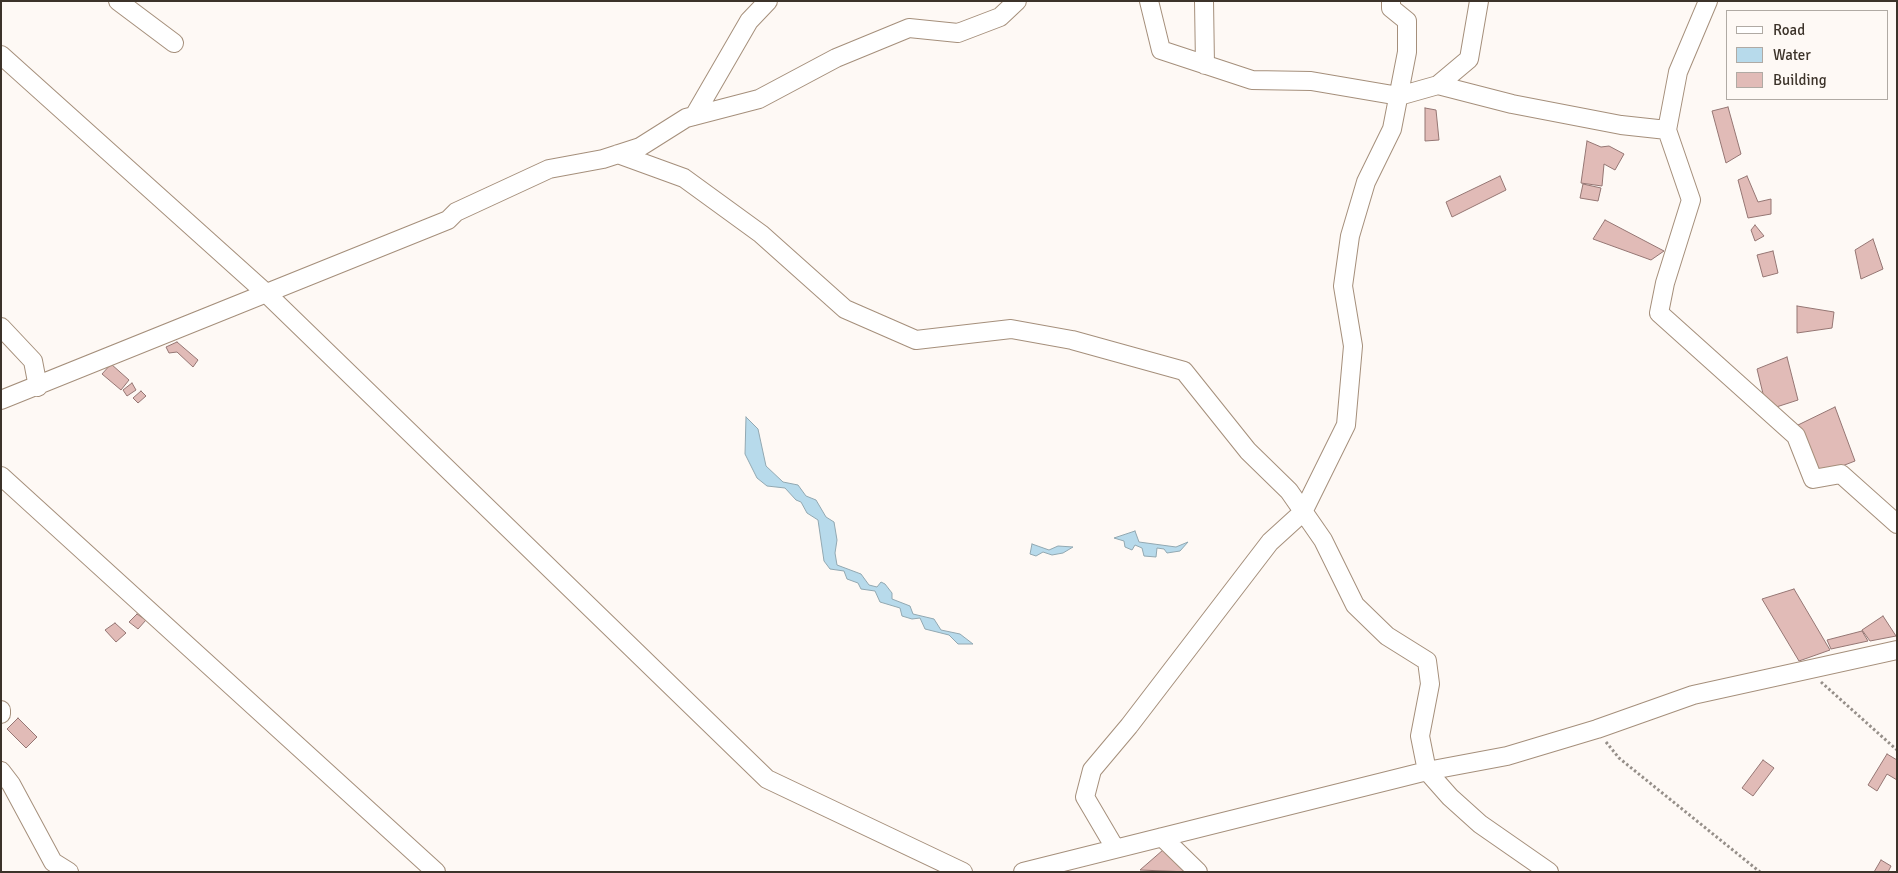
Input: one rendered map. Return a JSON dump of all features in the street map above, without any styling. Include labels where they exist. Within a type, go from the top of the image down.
[{"type":"street","points":[[118,1],[174,44]]},
{"type":"street","points":[[694,116],[749,21],[768,1]]},
{"type":"street","points":[[1,400],[38,387],[448,220],[456,212],[548,169],[603,159],[640,147],[686,118],[759,99],[836,58],[909,28],[958,33],[1000,16],[1017,1]]},
{"type":"street","points":[[1148,1],[1161,50],[1252,80],[1311,81],[1399,96],[1438,85],[1469,59],[1478,1]]},
{"type":"street","points":[[1204,1],[1206,65]]},
{"type":"street","points":[[1116,848],[1085,797],[1092,770],[1129,726],[1270,542],[1303,512],[1346,425],[1353,346],[1343,286],[1350,236],[1366,182],[1392,129],[1407,52],[1408,21],[1391,8],[1391,1]]},
{"type":"street","points":[[1708,1],[1678,72],[1667,130],[1690,200],[1665,283],[1659,312],[1796,436],[1813,480],[1841,474],[1897,524]]},
{"type":"street","points":[[1,55],[267,294],[767,779],[963,872]]},
{"type":"street","points":[[1438,85],[1512,104],[1621,125],[1667,130]]},
{"type":"street","points":[[618,154],[684,178],[761,234],[845,309],[916,340],[1011,329],[1072,340],[1184,370],[1248,451],[1289,491],[1323,540],[1355,605],[1387,636],[1427,661],[1430,684],[1420,736],[1427,770],[1450,797],[1480,824],[1549,872]]},
{"type":"street","points":[[1,328],[33,361],[38,387]]},
{"type":"street","points":[[1,476],[436,872]]},
{"type":"street","points":[[1024,872],[1427,770],[1507,756],[1597,730],[1693,695],[1897,650]]},
{"type":"street","points":[[1,771],[11,784],[53,862],[69,872]]},
{"type":"street","points":[[1162,837],[1198,872]]},
{"type":"path","points":[[1807,670],[1897,750]]},
{"type":"path","points":[[1597,730],[1620,758],[1760,872]]},
{"type":"water","points":[[746,417],[758,429],[766,466],[783,482],[798,485],[806,496],[816,500],[826,517],[834,522],[837,540],[835,553],[837,565],[861,574],[869,585],[877,587],[881,582],[885,584],[892,593],[892,599],[910,606],[913,614],[934,619],[941,630],[960,634],[973,644],[958,644],[949,635],[925,629],[920,618],[912,619],[902,616],[900,608],[880,602],[875,591],[861,589],[858,583],[847,579],[844,571],[830,569],[824,561],[818,520],[807,513],[801,502],[796,500],[785,488],[767,486],[757,478],[745,454]]},
{"type":"water","points":[[1135,531],[1139,542],[1176,547],[1188,542],[1180,551],[1167,553],[1164,549],[1157,548],[1156,557],[1144,556],[1142,548],[1135,545],[1132,550],[1125,547],[1124,541],[1114,538]]},
{"type":"water","points":[[1032,544],[1049,550],[1058,546],[1073,547],[1063,553],[1052,555],[1043,552],[1036,556],[1030,554]]},
{"type":"building","points":[[1728,107],[1741,154],[1726,163],[1712,111]]},
{"type":"building","points":[[1425,108],[1436,110],[1439,140],[1425,141]]},
{"type":"building","points":[[1587,141],[1601,147],[1609,146],[1624,154],[1615,170],[1604,164],[1602,186],[1581,183]]},
{"type":"building","points":[[1500,176],[1506,190],[1452,217],[1446,202]]},
{"type":"building","points":[[1747,176],[1758,202],[1771,199],[1771,214],[1748,218],[1738,180]]},
{"type":"building","points":[[1583,184],[1601,188],[1598,201],[1580,198]]},
{"type":"building","points":[[1605,220],[1664,251],[1651,260],[1593,239]]},
{"type":"building","points":[[1755,225],[1764,236],[1755,241],[1751,230]]},
{"type":"building","points":[[1873,239],[1883,269],[1861,279],[1855,250]]},
{"type":"building","points":[[1773,251],[1778,273],[1763,277],[1757,255]]},
{"type":"building","points":[[1797,306],[1834,312],[1832,328],[1797,333]]},
{"type":"building","points":[[177,342],[198,360],[193,367],[177,352],[169,353],[166,347]]},
{"type":"building","points":[[1787,357],[1798,400],[1767,410],[1757,369]]},
{"type":"building","points":[[111,364],[129,380],[121,390],[102,374]]},
{"type":"building","points":[[132,383],[136,390],[127,396],[123,390]]},
{"type":"building","points":[[141,391],[146,396],[138,403],[133,398]]},
{"type":"building","points":[[1835,407],[1855,461],[1819,475],[1798,425]]},
{"type":"building","points":[[1794,589],[1830,650],[1799,661],[1762,599]]},
{"type":"building","points":[[137,614],[146,620],[138,629],[129,622]]},
{"type":"building","points":[[1883,616],[1896,636],[1870,641],[1862,630]]},
{"type":"building","points":[[115,623],[126,633],[116,642],[105,630]]},
{"type":"building","points":[[1862,631],[1868,641],[1831,649],[1827,640]]},
{"type":"building","points":[[18,718],[37,737],[26,748],[7,729]]},
{"type":"building","points":[[1887,754],[1897,760],[1897,780],[1887,774],[1877,791],[1868,785]]},
{"type":"building","points":[[1763,760],[1774,768],[1753,796],[1742,788]]},
{"type":"building","points":[[1163,850],[1189,872],[1140,870]]},
{"type":"building","points":[[1881,860],[1891,866],[1888,872],[1874,872]]}]
